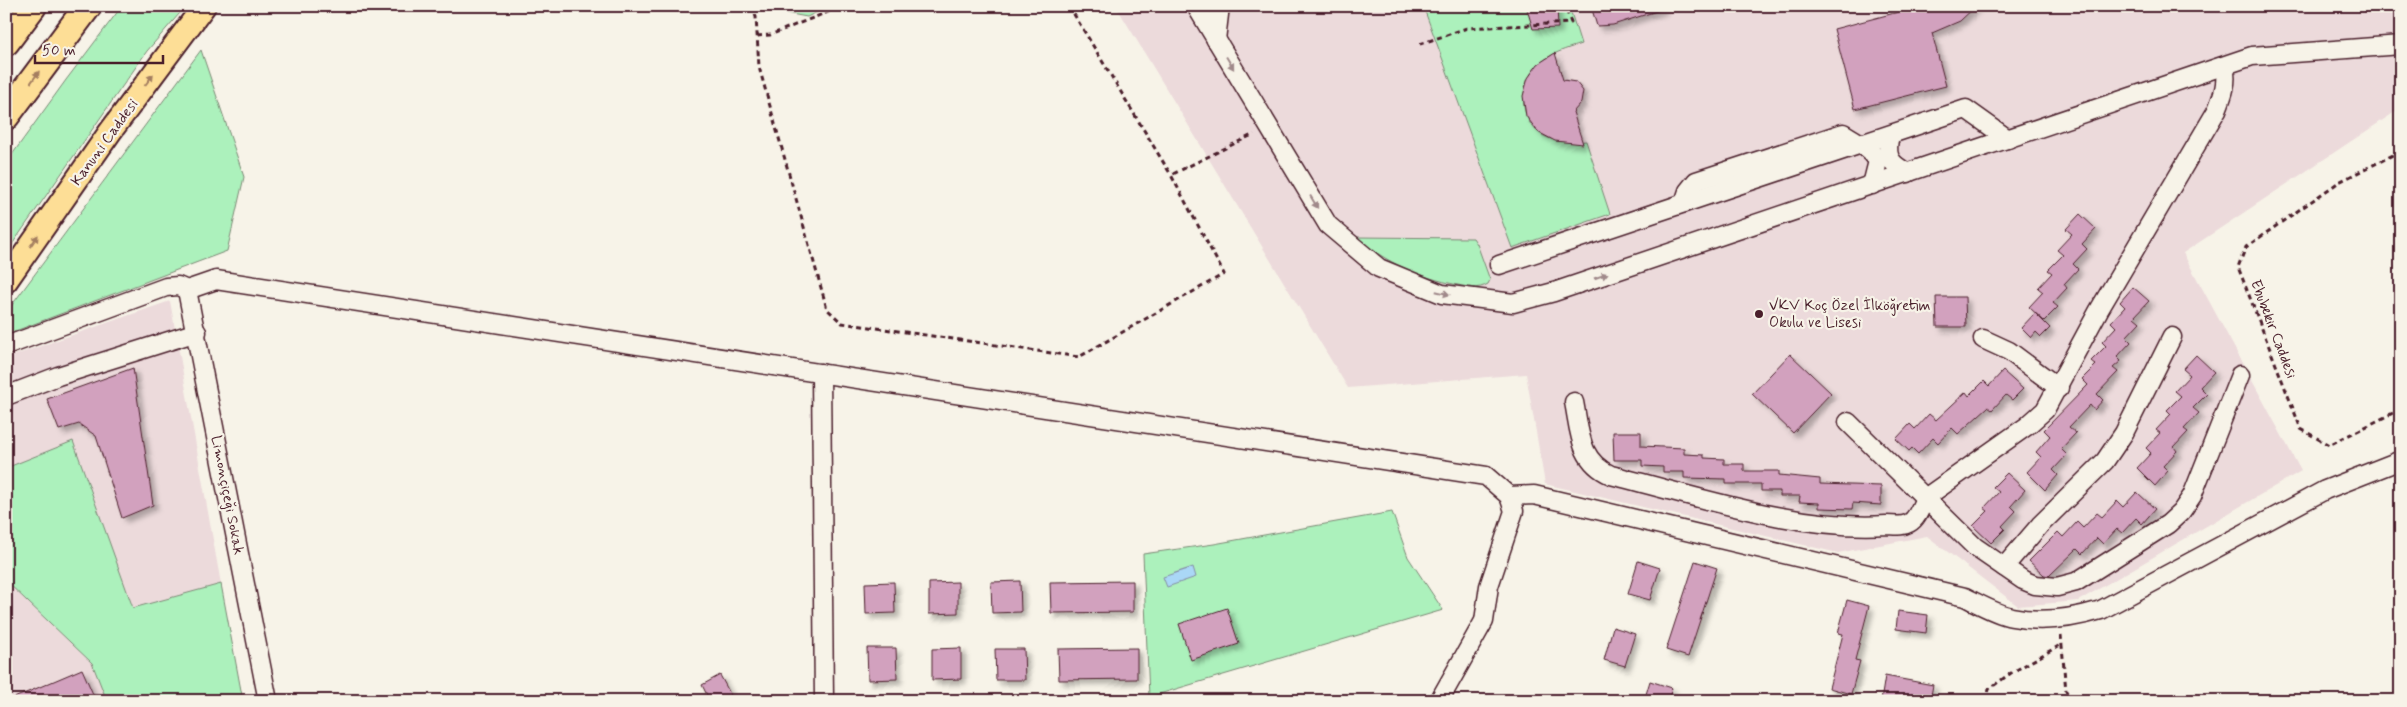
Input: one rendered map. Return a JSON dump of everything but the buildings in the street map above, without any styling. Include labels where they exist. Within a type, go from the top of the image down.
[{"type":"highway","points":[[6,42],[33,6]]},
{"type":"highway","points":[[6,116],[88,6]]},
{"type":"main road","name":"Kanuni Caddesi","points":[[6,281],[110,132],[204,6]]},
{"type":"street","points":[[1196,6],[1328,225],[1379,268],[1442,294],[1513,303],[1554,292],[2252,56],[2401,45]]},
{"type":"street","points":[[1216,40],[1220,6]]},
{"type":"street","points":[[1574,402],[1584,450],[1594,465],[1611,475],[1792,520],[1856,527],[1900,526],[1910,523],[1916,516],[1925,498],[2037,418],[2053,399],[2100,310],[2217,110],[2224,92],[2226,74],[2224,66]]},
{"type":"street","points":[[1862,144],[1966,109],[2008,140]]},
{"type":"street","points":[[1499,265],[1684,203],[1688,191],[1696,181],[1843,133],[1862,144],[1873,153],[1878,161],[1872,185]]},
{"type":"street","points":[[1890,135],[1887,148],[1890,159],[1895,166],[1908,173]]},
{"type":"street","points":[[6,346],[166,287],[178,286],[187,290],[216,280],[1486,476],[1509,496],[1514,511],[1489,586],[1484,621],[1439,701]]},
{"type":"street","name":"Limonçiçeği Sokak","points":[[187,290],[268,701]]},
{"type":"street","points":[[6,396],[58,376],[196,332]]},
{"type":"street","points":[[2004,567],[2033,532],[2105,461],[2124,433],[2172,337]]},
{"type":"street","points":[[1983,339],[2010,351],[2059,388]]},
{"type":"street","points":[[820,373],[824,701]]},
{"type":"street","points":[[1848,422],[1975,547],[2023,580],[2034,585],[2047,587],[2067,585],[2076,582],[2168,524],[2182,512],[2192,496],[2240,375]]},
{"type":"street","points":[[1509,496],[1534,495],[1965,597],[2010,617],[2044,620],[2072,618],[2101,610],[2326,490],[2401,460]]},
{"type":"path","points":[[752,6],[756,17],[759,68],[827,309],[842,323],[1080,357],[1224,274],[1171,175],[1069,6]]},
{"type":"path","points":[[757,36],[770,35],[843,6]]},
{"type":"path","points":[[1420,44],[1467,28],[1570,23],[1565,6]]},
{"type":"path","points":[[1171,175],[1269,127]]},
{"type":"path","name":"Ebubekir Caddesi","points":[[2401,152],[2339,182],[2253,241],[2246,247],[2238,267],[2301,429],[2328,445],[2401,409]]},
{"type":"path","points":[[1987,701],[1989,689],[2011,673],[2062,644],[2066,691],[2071,701]]},
{"type":"shaded area","name":"VKV Koç Özel İlköğretim Okulu ve Lisesi","points":[[1116,6],[2401,6],[2401,108],[2183,253],[2301,471],[2078,601],[2018,606],[1927,536],[1838,553],[1545,484],[1526,374],[1348,388]]},
{"type":"shaded area","points":[[170,301],[221,584],[133,608],[73,442],[6,468],[6,358]]},
{"type":"shaded area","points":[[6,581],[92,663],[107,701],[6,701]]},
{"type":"green space","points":[[122,6],[186,6],[147,51],[6,253],[6,163]]},
{"type":"green space","points":[[774,6],[830,6],[807,17],[780,12]]},
{"type":"green space","points":[[1423,6],[1569,6],[1581,44],[1559,52],[1539,64],[1528,79],[1525,88],[1524,107],[1531,125],[1543,136],[1561,141],[1586,141],[1610,214],[1512,248]]},
{"type":"green space","points":[[201,50],[244,177],[227,251],[10,333],[6,328],[6,313]]},
{"type":"green space","points":[[1356,237],[1473,238],[1490,280],[1484,286],[1473,288],[1430,278],[1391,262]]},
{"type":"green space","points":[[73,441],[133,608],[221,584],[243,701],[107,701],[92,663],[6,581],[6,468]]},
{"type":"green space","points":[[1392,512],[1408,557],[1443,610],[1149,697],[1143,554],[1214,544]]},
{"type":"water","points":[[1193,567],[1196,577],[1167,587],[1163,577]]},
{"type":"place","name":"VKV Koç Özel İlköğretim Okulu ve Lisesi","points":[[1759,314]]}]
